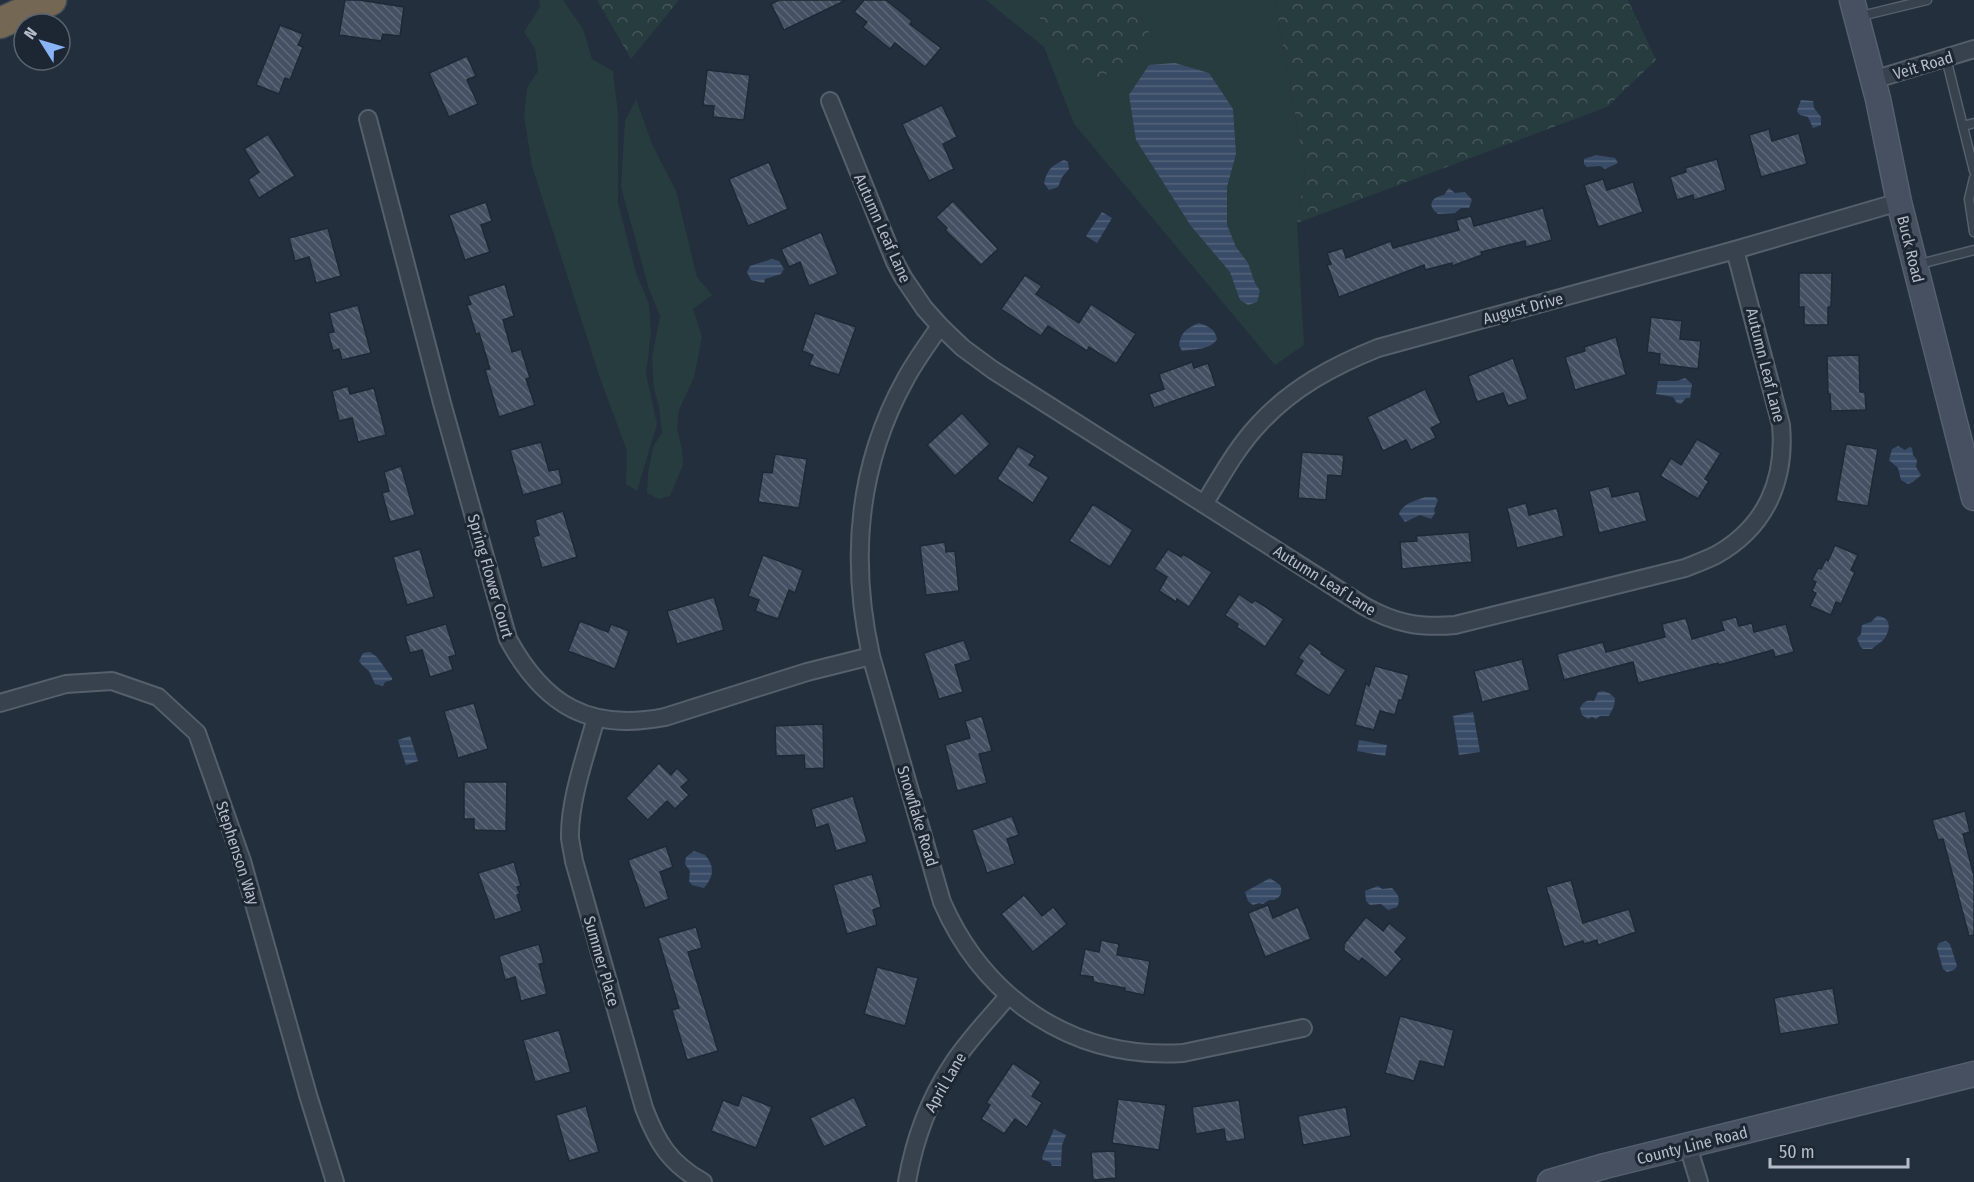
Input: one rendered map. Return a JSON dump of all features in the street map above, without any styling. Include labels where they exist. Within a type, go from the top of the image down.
[{"type":"highway","points":[[0,22],[51,0]]},
{"type":"street","name":"Buck Road","points":[[1855,9],[1915,266],[1964,444],[1974,498]]},
{"type":"street","name":"Veit Road","points":[[1873,80],[1974,49]]},
{"type":"street","name":"Autumn Leaf Lane","points":[[830,101],[895,262],[924,308],[963,348],[993,370],[1381,615],[1404,623],[1430,627],[1455,625],[1685,568],[1714,556],[1732,545],[1763,514],[1775,489],[1781,462],[1781,425],[1735,250]]},
{"type":"street","name":"Spring Flower Court","points":[[368,119],[441,403],[508,639],[520,663],[542,689],[568,707],[596,718],[645,721],[665,717],[807,672],[871,657]]},
{"type":"street","name":"August Drive","points":[[1204,504],[1258,425],[1293,392],[1342,362],[1378,348],[1735,250],[1899,202]]},
{"type":"street","name":"Snowflake Road","points":[[940,326],[918,358],[893,404],[874,452],[860,528],[858,574],[871,657],[942,902],[951,921],[969,951],[1008,996],[1054,1027],[1093,1044],[1120,1050],[1163,1054],[1183,1053],[1303,1028]]},
{"type":"street","name":"Stephenson Way","points":[[0,703],[66,684],[112,681],[158,697],[197,733],[242,861],[335,1182]]},
{"type":"street","name":"Summer Place","points":[[596,718],[571,817],[570,839],[574,861],[644,1108],[656,1138],[677,1164],[703,1182]]},
{"type":"street","name":"April Lane","points":[[907,1182],[920,1129],[937,1090],[973,1036],[1008,996]]},
{"type":"street","name":"County Line Road","points":[[1550,1182],[1974,1074]]},
{"type":"street","points":[[1688,1146],[1699,1182]]},
{"type":"lane","points":[[1855,9],[1927,0]]},
{"type":"lane","points":[[1946,58],[1974,171]]},
{"type":"lane","points":[[1963,126],[1974,123]]},
{"type":"lane","points":[[1974,178],[1968,199],[1974,232]]},
{"type":"lane","points":[[1915,266],[1974,250]]},
{"type":"green space","points":[[539,0],[563,0],[583,29],[592,59],[613,71],[618,114],[618,203],[636,273],[649,304],[651,332],[646,374],[657,424],[637,491],[626,484],[627,451],[600,378],[532,166],[524,116],[527,88],[538,71],[535,48],[524,32],[540,7]]},
{"type":"green space","points":[[597,0],[679,0],[631,59]]},
{"type":"green space","points":[[986,0],[1028,0],[1052,37],[1092,83],[1143,20],[1125,0],[1275,0],[1305,172],[1297,223],[1304,345],[1275,365],[1074,124],[1044,47]]},
{"type":"green space","points":[[1028,0],[1125,0],[1143,20],[1155,45],[1092,83],[1052,37]]},
{"type":"green space","points":[[1275,0],[1628,0],[1656,60],[1607,107],[1297,223],[1305,172]]},
{"type":"green space","points":[[636,99],[652,144],[676,191],[697,277],[712,295],[693,309],[702,337],[694,377],[679,410],[677,428],[683,465],[670,496],[659,499],[647,493],[653,447],[662,433],[659,406],[654,389],[652,358],[660,316],[649,289],[621,187],[625,121]]},
{"type":"water","points":[[1175,63],[1209,73],[1233,109],[1236,154],[1227,187],[1227,225],[1260,291],[1257,302],[1248,305],[1240,300],[1230,272],[1191,226],[1136,140],[1129,95],[1149,65]]},
{"type":"water","points":[[1801,100],[1813,101],[1814,108],[1821,117],[1821,125],[1813,128],[1808,117],[1800,115],[1797,111]]},
{"type":"water","points":[[1596,155],[1615,158],[1618,163],[1605,169],[1600,166],[1587,167],[1584,164],[1584,159]]},
{"type":"water","points":[[1064,160],[1068,162],[1069,169],[1062,177],[1058,187],[1049,190],[1044,183],[1048,171]]},
{"type":"water","points":[[1449,188],[1455,193],[1465,192],[1472,200],[1469,208],[1461,208],[1455,213],[1438,214],[1434,211],[1432,202],[1444,195]]},
{"type":"water","points":[[1102,212],[1112,218],[1097,243],[1086,236]]},
{"type":"water","points":[[772,259],[779,261],[784,269],[781,274],[765,279],[764,283],[751,280],[747,272],[750,266]]},
{"type":"water","points":[[1199,323],[1211,328],[1217,339],[1206,347],[1182,351],[1179,345],[1183,334]]},
{"type":"water","points":[[1685,378],[1692,384],[1690,398],[1686,398],[1681,404],[1677,403],[1673,397],[1656,394],[1658,381],[1677,381]]},
{"type":"water","points":[[1898,446],[1905,450],[1912,448],[1917,460],[1916,467],[1921,475],[1908,484],[1901,480],[1898,468],[1889,460],[1892,449]]},
{"type":"water","points":[[1425,497],[1435,497],[1438,500],[1431,519],[1420,515],[1405,522],[1399,514],[1403,507]]},
{"type":"water","points":[[1877,616],[1887,621],[1889,627],[1887,634],[1872,649],[1863,649],[1857,638],[1861,634],[1862,625],[1871,622]]},
{"type":"water","points":[[370,652],[377,657],[392,678],[383,686],[375,684],[369,671],[359,661],[363,653]]},
{"type":"water","points":[[1603,691],[1615,698],[1609,716],[1588,719],[1582,715],[1580,708],[1582,704],[1594,701],[1598,692]]},
{"type":"water","points":[[1473,712],[1480,752],[1459,755],[1453,716]]},
{"type":"water","points":[[410,736],[418,761],[406,765],[398,740]]},
{"type":"water","points":[[1359,740],[1387,745],[1385,756],[1357,751]]},
{"type":"water","points":[[694,851],[705,855],[712,868],[710,879],[704,888],[692,885],[689,881],[690,871],[685,864],[686,857]]},
{"type":"water","points":[[1270,878],[1280,885],[1279,896],[1263,904],[1253,905],[1248,901],[1245,892]]},
{"type":"water","points":[[1378,886],[1382,889],[1392,888],[1394,890],[1399,899],[1397,907],[1388,910],[1381,904],[1370,905],[1366,901],[1365,891]]},
{"type":"water","points":[[1946,941],[1950,944],[1957,966],[1954,970],[1947,972],[1943,969],[1937,948],[1939,943]]},
{"type":"water","points":[[1054,1129],[1066,1135],[1062,1145],[1061,1166],[1052,1166],[1042,1157]]},
{"type":"building","points":[[345,0],[404,7],[400,36],[383,34],[381,41],[339,35]]},
{"type":"building","points":[[779,0],[846,0],[784,30],[771,4]]},
{"type":"building","points":[[864,0],[886,0],[912,21],[910,24],[941,48],[925,67],[895,43],[890,49],[863,27],[867,22],[854,12]]},
{"type":"building","points":[[280,25],[303,34],[298,45],[303,47],[290,80],[285,78],[279,94],[256,85]]},
{"type":"building","points":[[467,56],[476,76],[467,80],[478,104],[449,117],[429,73]]},
{"type":"building","points":[[707,70],[750,75],[744,120],[713,117],[714,106],[703,105]]},
{"type":"building","points":[[942,105],[957,137],[943,144],[954,169],[929,181],[902,124]]},
{"type":"building","points":[[1769,129],[1772,141],[1799,133],[1807,164],[1761,177],[1749,135]]},
{"type":"building","points":[[268,134],[295,176],[259,198],[248,180],[259,172],[244,149]]},
{"type":"building","points":[[1717,159],[1726,190],[1694,200],[1693,195],[1677,200],[1670,177],[1686,172],[1685,168]]},
{"type":"building","points":[[769,162],[788,209],[748,226],[729,179]]},
{"type":"building","points":[[1603,179],[1607,190],[1633,182],[1643,212],[1598,227],[1584,185]]},
{"type":"building","points":[[953,201],[998,249],[981,265],[945,230],[947,228],[936,217]]},
{"type":"building","points":[[486,202],[492,221],[481,225],[490,252],[465,260],[449,215]]},
{"type":"building","points":[[1543,208],[1552,240],[1526,247],[1525,241],[1481,252],[1482,255],[1452,266],[1452,263],[1425,270],[1424,265],[1339,297],[1327,265],[1331,264],[1327,253],[1343,248],[1346,258],[1391,241],[1393,248],[1459,230],[1456,220],[1471,216],[1474,226]]},
{"type":"building","points":[[328,228],[341,276],[316,283],[309,257],[295,261],[289,238]]},
{"type":"building","points":[[821,232],[838,274],[809,286],[800,262],[789,267],[781,249]]},
{"type":"building","points":[[1799,273],[1832,273],[1828,325],[1804,325],[1804,307],[1799,307]]},
{"type":"building","points":[[1025,275],[1042,286],[1036,294],[1079,323],[1091,304],[1136,334],[1116,364],[1089,347],[1087,351],[1048,326],[1041,336],[1001,309]]},
{"type":"building","points":[[505,284],[514,316],[503,320],[512,352],[521,349],[530,378],[526,379],[535,405],[499,417],[485,370],[490,369],[479,333],[476,334],[467,305],[471,304],[468,296]]},
{"type":"building","points":[[358,305],[371,353],[342,360],[339,349],[333,351],[328,333],[334,332],[329,313]]},
{"type":"building","points":[[815,313],[856,327],[839,375],[809,365],[813,355],[802,351]]},
{"type":"building","points":[[1651,317],[1682,321],[1680,339],[1701,341],[1698,369],[1659,364],[1660,354],[1647,352]]},
{"type":"building","points":[[1616,337],[1626,375],[1575,390],[1565,357],[1585,351],[1584,347]]},
{"type":"building","points":[[1859,355],[1860,392],[1865,392],[1866,410],[1831,411],[1827,356]]},
{"type":"building","points":[[1513,358],[1528,399],[1508,406],[1503,393],[1477,402],[1468,376]]},
{"type":"building","points":[[1192,362],[1194,368],[1208,363],[1216,386],[1154,408],[1149,394],[1164,389],[1159,374]]},
{"type":"building","points":[[348,386],[350,394],[374,388],[386,435],[358,442],[352,418],[339,421],[332,391]]},
{"type":"building","points":[[1425,389],[1441,423],[1431,428],[1436,438],[1411,450],[1406,440],[1383,451],[1367,417]]},
{"type":"building","points":[[962,413],[990,444],[955,476],[927,445]]},
{"type":"building","points":[[1697,439],[1721,453],[1705,479],[1709,481],[1698,499],[1660,476],[1671,458],[1681,465]]},
{"type":"building","points":[[541,442],[549,471],[559,469],[562,484],[523,495],[510,450]]},
{"type":"building","points":[[1846,444],[1878,449],[1868,506],[1836,501]]},
{"type":"building","points":[[1018,446],[1035,456],[1029,465],[1049,477],[1033,503],[997,479]]},
{"type":"building","points":[[1302,452],[1344,455],[1342,476],[1328,475],[1326,500],[1298,498]]},
{"type":"building","points":[[775,454],[807,459],[799,508],[758,502],[763,472],[772,473]]},
{"type":"building","points":[[401,466],[415,515],[390,522],[382,493],[389,491],[384,472]]},
{"type":"building","points":[[1609,486],[1612,497],[1639,491],[1647,521],[1599,533],[1589,491]]},
{"type":"building","points":[[1526,503],[1529,515],[1557,508],[1564,536],[1517,548],[1507,508]]},
{"type":"building","points":[[1093,504],[1133,530],[1110,567],[1069,541]]},
{"type":"building","points":[[563,511],[577,557],[542,568],[533,537],[539,535],[535,520]]},
{"type":"building","points":[[1469,532],[1472,562],[1402,569],[1400,542],[1417,541],[1416,536]]},
{"type":"building","points":[[945,542],[946,552],[955,551],[959,591],[926,595],[920,546]]},
{"type":"building","points":[[1835,545],[1858,555],[1851,570],[1855,572],[1841,604],[1836,602],[1831,615],[1810,606],[1816,593],[1812,591],[1816,582],[1812,580],[1818,568],[1821,569],[1826,559],[1828,561]]},
{"type":"building","points":[[420,549],[434,597],[407,605],[393,557]]},
{"type":"building","points":[[1168,549],[1181,557],[1183,554],[1212,572],[1189,607],[1159,591],[1167,577],[1154,569]]},
{"type":"building","points":[[763,555],[803,570],[795,593],[789,590],[778,619],[755,611],[759,600],[748,596]]},
{"type":"building","points":[[1239,594],[1252,603],[1255,600],[1284,619],[1265,647],[1237,627],[1238,624],[1225,615]]},
{"type":"building","points":[[714,597],[724,630],[677,644],[667,611]]},
{"type":"building","points":[[1736,617],[1739,626],[1752,623],[1754,632],[1786,624],[1794,652],[1775,657],[1773,650],[1638,683],[1633,662],[1564,680],[1557,654],[1603,642],[1606,652],[1665,637],[1662,624],[1686,618],[1692,639],[1724,630],[1721,621]]},
{"type":"building","points":[[580,621],[608,632],[611,624],[629,631],[615,669],[568,651]]},
{"type":"building","points":[[446,624],[456,655],[449,657],[453,670],[430,677],[422,650],[410,653],[405,636]]},
{"type":"building","points":[[964,640],[971,660],[955,665],[963,692],[939,699],[924,653]]},
{"type":"building","points":[[1309,643],[1322,652],[1321,654],[1346,670],[1329,696],[1295,674],[1303,661],[1298,658]]},
{"type":"building","points":[[1522,659],[1530,690],[1482,702],[1474,671]]},
{"type":"building","points":[[1375,666],[1409,675],[1395,715],[1380,711],[1374,730],[1355,725],[1366,683],[1369,686]]},
{"type":"building","points":[[474,703],[488,749],[458,758],[444,711]]},
{"type":"building","points":[[982,716],[992,751],[979,754],[987,783],[957,791],[945,745],[970,738],[965,721]]},
{"type":"building","points":[[823,724],[824,768],[805,769],[804,755],[776,756],[775,726]]},
{"type":"building","points":[[659,763],[671,775],[677,768],[689,780],[681,787],[689,795],[675,809],[667,801],[648,820],[626,798]]},
{"type":"building","points":[[464,782],[507,782],[506,831],[474,830],[474,819],[464,819]]},
{"type":"building","points":[[853,796],[867,842],[836,851],[828,824],[816,828],[811,809]]},
{"type":"building","points":[[1965,811],[1970,832],[1963,834],[1974,876],[1974,935],[1969,936],[1943,839],[1938,840],[1932,820]]},
{"type":"building","points":[[1012,816],[1019,835],[1007,839],[1015,864],[987,873],[972,830]]},
{"type":"building","points":[[666,846],[673,867],[660,872],[669,899],[645,908],[628,860]]},
{"type":"building","points":[[514,862],[521,886],[517,887],[520,894],[517,895],[522,911],[495,920],[478,873]]},
{"type":"building","points":[[872,874],[881,907],[873,910],[877,925],[847,934],[833,885]]},
{"type":"building","points":[[1571,880],[1583,923],[1629,909],[1636,932],[1598,945],[1597,940],[1584,944],[1583,941],[1564,947],[1546,887]]},
{"type":"building","points":[[1024,895],[1042,916],[1053,907],[1067,924],[1033,952],[1001,914]]},
{"type":"building","points":[[1268,905],[1273,918],[1298,907],[1311,939],[1265,957],[1248,913]]},
{"type":"building","points":[[1366,917],[1383,931],[1389,923],[1407,938],[1395,952],[1402,959],[1386,978],[1362,958],[1359,962],[1344,950],[1344,944]]},
{"type":"building","points":[[696,927],[702,948],[688,952],[718,1051],[687,1060],[672,1010],[679,1008],[658,938]]},
{"type":"building","points":[[1101,940],[1119,944],[1117,955],[1150,961],[1144,995],[1125,991],[1125,988],[1093,982],[1093,977],[1080,975],[1085,949],[1099,952]]},
{"type":"building","points":[[539,944],[544,963],[539,964],[547,994],[521,1001],[515,977],[505,980],[499,956]]},
{"type":"building","points":[[877,967],[918,978],[905,1026],[864,1014]]},
{"type":"building","points":[[1833,988],[1839,1024],[1780,1034],[1774,998]]},
{"type":"building","points":[[1400,1016],[1454,1030],[1444,1067],[1420,1061],[1414,1081],[1385,1073]]},
{"type":"building","points":[[559,1030],[571,1072],[535,1082],[523,1040]]},
{"type":"building","points":[[1013,1063],[1041,1082],[1032,1096],[1042,1103],[1027,1127],[1015,1119],[1004,1134],[981,1119],[990,1105],[986,1103]]},
{"type":"building","points":[[742,1095],[772,1107],[756,1148],[711,1131],[723,1100],[738,1106]]},
{"type":"building","points":[[854,1097],[867,1126],[824,1147],[810,1118]]},
{"type":"building","points":[[1118,1099],[1166,1105],[1159,1150],[1112,1143]]},
{"type":"building","points":[[1239,1100],[1245,1139],[1226,1142],[1224,1129],[1196,1134],[1192,1107]]},
{"type":"building","points":[[586,1106],[599,1152],[569,1161],[556,1115]]},
{"type":"building","points":[[1346,1107],[1351,1136],[1303,1145],[1298,1116]]},
{"type":"building","points":[[1115,1151],[1116,1178],[1093,1180],[1091,1152]]}]
